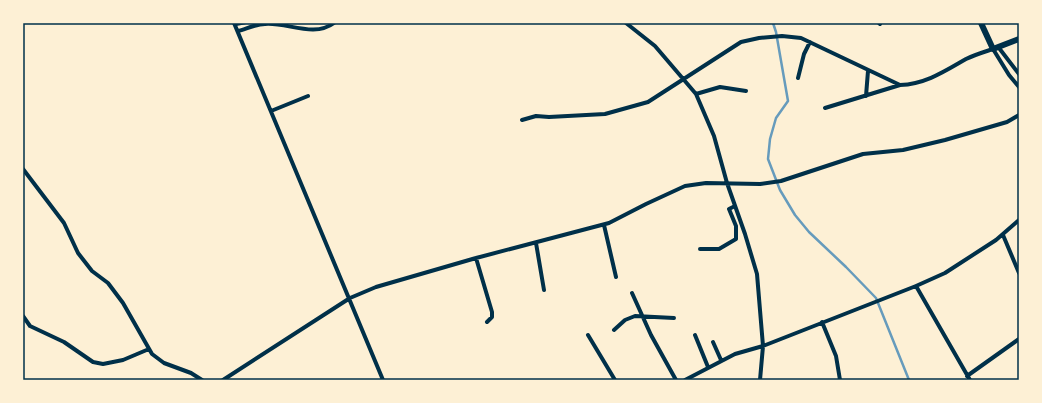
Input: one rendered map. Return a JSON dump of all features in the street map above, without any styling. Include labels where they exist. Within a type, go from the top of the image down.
[{"type":"street","points":[[238,31],[264,24],[312,30],[329,27],[334,23]]},
{"type":"street","points":[[626,23],[655,46],[696,94],[714,136],[727,183],[757,274],[763,346],[760,380]]},
{"type":"street","points":[[981,23],[990,41],[1019,74]]},
{"type":"street","points":[[235,24],[383,380]]},
{"type":"street","points":[[522,120],[536,116],[549,117],[605,114],[648,102],[741,42],[782,36],[801,38],[868,72],[900,85]]},
{"type":"street","points":[[825,108],[900,85],[909,85],[940,75],[968,58],[1019,39]]},
{"type":"street","points":[[798,78],[804,54],[810,42]]},
{"type":"street","points":[[996,48],[1009,75],[1019,87]]},
{"type":"street","points":[[866,96],[868,72]]},
{"type":"street","points":[[696,94],[720,87],[746,91]]},
{"type":"street","points":[[271,111],[308,96]]},
{"type":"street","points":[[223,380],[350,298],[376,287],[476,258],[604,225],[685,186],[706,183],[781,182],[863,154],[903,150],[952,138],[1007,122],[1019,115]]},
{"type":"street","points":[[23,169],[64,223],[78,253],[92,271],[108,283],[122,303],[152,354],[164,363],[191,373],[202,380]]},
{"type":"street","points":[[700,249],[718,249],[736,239],[736,226],[729,209],[735,206]]},
{"type":"street","points":[[685,380],[735,354],[763,346],[916,286],[968,259],[1003,235],[1019,220]]},
{"type":"street","points":[[604,225],[616,277]]},
{"type":"street","points":[[1003,235],[1019,273]]},
{"type":"street","points":[[536,243],[544,290]]},
{"type":"street","points":[[476,258],[492,312],[492,317],[487,322]]},
{"type":"street","points":[[916,286],[968,378],[1019,339]]},
{"type":"street","points":[[632,294],[676,380]]},
{"type":"street","points":[[23,316],[30,326],[64,342],[93,362],[103,364],[124,360],[148,349]]},
{"type":"street","points":[[614,330],[630,317],[643,316],[674,318]]},
{"type":"street","points":[[822,322],[836,356],[840,380]]},
{"type":"street","points":[[588,335],[615,380]]},
{"type":"street","points":[[695,335],[708,367]]},
{"type":"street","points":[[713,342],[721,360]]},
{"type":"lane","points":[[235,24],[245,23]]},
{"type":"waterway","points":[[773,23],[776,32],[788,101],[776,118],[770,139],[768,159],[780,190],[795,215],[809,232],[876,298],[909,380]]}]
